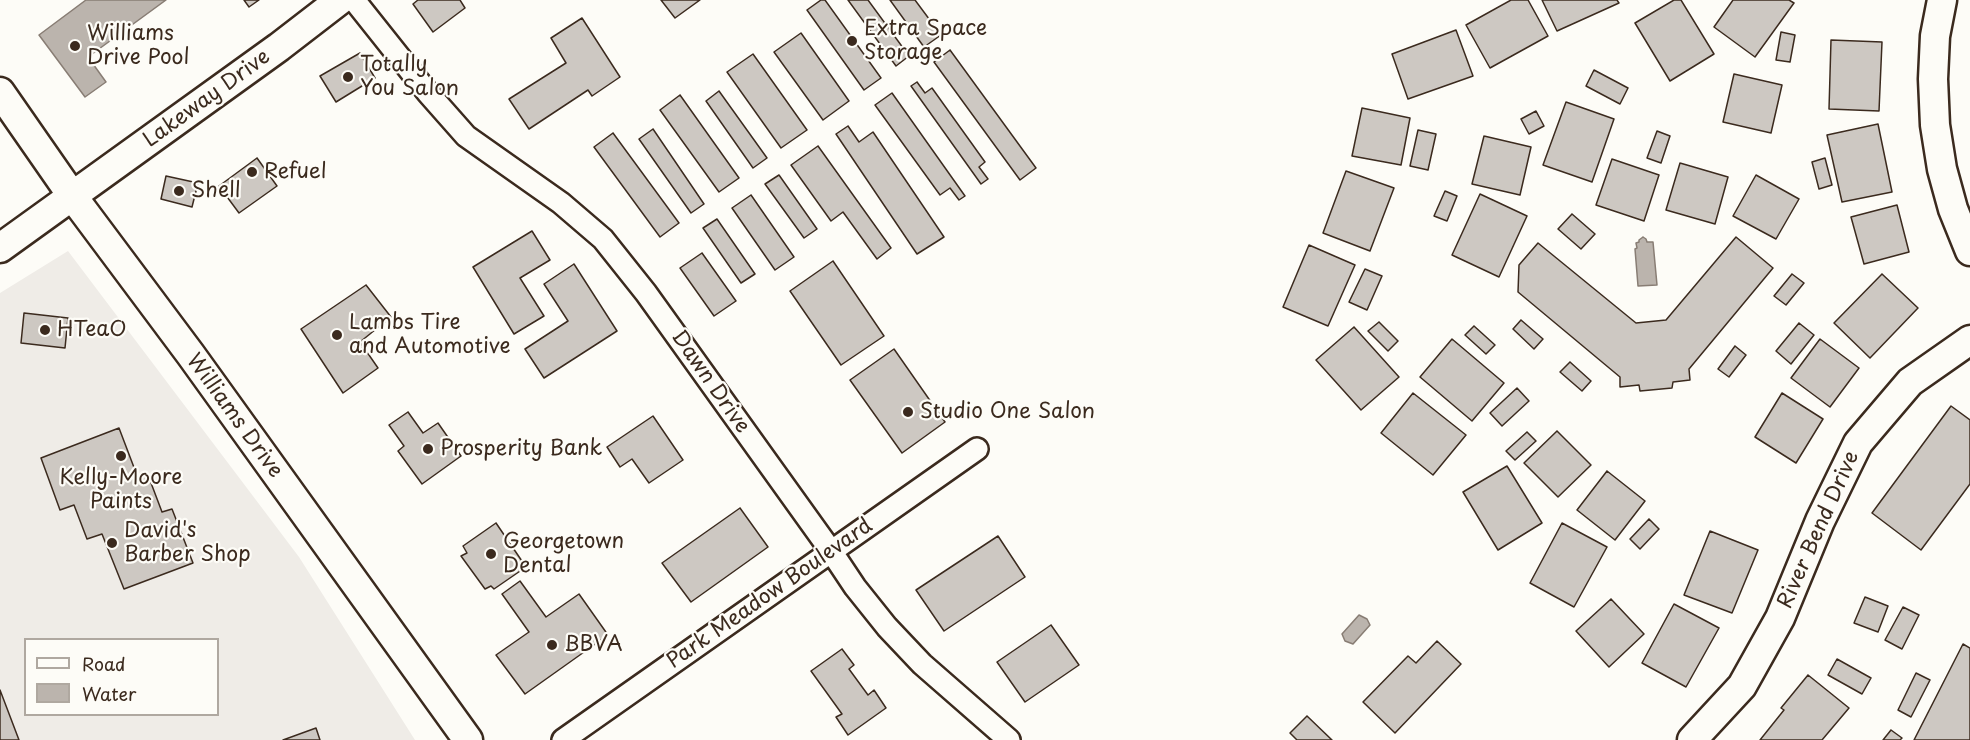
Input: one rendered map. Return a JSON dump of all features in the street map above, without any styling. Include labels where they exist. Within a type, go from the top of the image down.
[{"type":"main road","name":"Lakeway Drive","points":[[0,248],[279,47],[340,0]]},
{"type":"main road","points":[[1942,0],[1935,36],[1932,79],[1935,125],[1942,169],[1953,209],[1970,252]]},
{"type":"main road","name":"Williams Drive","points":[[0,92],[73,197],[191,355],[468,740]]},
{"type":"main road","name":"River Bend Drive","points":[[1692,740],[1742,686],[1775,627],[1820,521],[1858,443],[1910,382],[1970,340]]},
{"type":"street","name":"Dawn Drive","points":[[354,0],[428,93],[466,136],[561,203],[603,239],[646,293],[855,587],[894,635],[922,664],[1009,740]]},
{"type":"street","name":"Park Meadow Boulevard","points":[[564,740],[977,449]]},
{"type":"shaded area","points":[[68,251],[299,557],[415,740],[0,740],[0,293]]},
{"type":"water","name":"Williams Drive Pool","points":[[86,0],[166,0],[88,57],[106,82],[85,97],[39,35]]},
{"type":"water","points":[[1643,237],[1647,242],[1653,242],[1657,285],[1638,286],[1635,249],[1637,248],[1636,243]]},
{"type":"water","points":[[1359,615],[1367,619],[1370,625],[1353,644],[1345,641],[1342,634]]},
{"type":"building","points":[[244,0],[259,0],[249,7]]},
{"type":"building","points":[[418,0],[460,0],[465,8],[433,32],[413,4]]},
{"type":"building","points":[[661,0],[700,0],[675,18]]},
{"type":"building","points":[[821,0],[825,0],[881,78],[864,90],[807,10]]},
{"type":"building","points":[[848,0],[868,0],[909,56],[896,66]]},
{"type":"building","points":[[890,0],[915,0],[941,35],[924,47]]},
{"type":"building","points":[[1511,0],[1528,0],[1548,36],[1490,68],[1466,25]]},
{"type":"building","points":[[1542,0],[1617,0],[1619,3],[1557,31]]},
{"type":"building","points":[[1674,0],[1681,0],[1714,54],[1670,81],[1635,23]]},
{"type":"building","points":[[1733,0],[1789,0],[1794,3],[1755,57],[1714,27]]},
{"type":"building","points":[[582,18],[620,77],[592,96],[588,90],[529,129],[509,99],[566,63],[551,38]]},
{"type":"building","points":[[1456,30],[1473,76],[1408,99],[1392,54]]},
{"type":"building","points":[[1781,32],[1795,35],[1790,62],[1776,60]]},
{"type":"building","points":[[801,33],[849,101],[823,120],[774,52]]},
{"type":"building","points":[[1831,40],[1882,42],[1879,111],[1829,109]]},
{"type":"building","points":[[950,50],[1036,168],[1020,180],[934,62]]},
{"type":"building","name":"Totally You Salon","points":[[360,53],[375,78],[336,102],[320,76]]},
{"type":"building","points":[[753,54],[807,130],[781,148],[727,72]]},
{"type":"building","points":[[1594,70],[1628,88],[1620,104],[1586,86]]},
{"type":"building","points":[[1734,74],[1782,85],[1771,133],[1723,122]]},
{"type":"building","points":[[917,82],[925,93],[932,88],[985,162],[979,167],[988,179],[981,184],[911,86]]},
{"type":"building","points":[[719,91],[767,158],[753,168],[706,101]]},
{"type":"building","points":[[892,93],[965,196],[959,200],[950,188],[940,195],[875,105]]},
{"type":"building","points":[[680,95],[739,178],[719,192],[660,110]]},
{"type":"building","points":[[1566,102],[1614,119],[1592,182],[1543,165]]},
{"type":"building","points":[[1362,108],[1410,118],[1401,165],[1352,156]]},
{"type":"building","points":[[1536,111],[1544,126],[1529,134],[1521,119]]},
{"type":"building","points":[[1878,124],[1892,192],[1842,202],[1827,135]]},
{"type":"building","points":[[848,126],[859,142],[873,132],[944,237],[917,254],[836,134]]},
{"type":"building","points":[[653,129],[704,204],[691,213],[639,139]]},
{"type":"building","points":[[1418,130],[1436,134],[1428,170],[1410,166]]},
{"type":"building","points":[[1657,131],[1670,136],[1661,163],[1647,158]]},
{"type":"building","points":[[613,133],[679,223],[660,237],[594,147]]},
{"type":"building","points":[[1484,136],[1531,147],[1520,195],[1472,184]]},
{"type":"building","points":[[818,146],[891,248],[877,259],[843,212],[831,221],[791,165]]},
{"type":"building","name":"Refuel","points":[[257,158],[277,186],[239,213],[219,186]]},
{"type":"building","points":[[1825,158],[1832,185],[1819,189],[1812,162]]},
{"type":"building","points":[[1612,159],[1659,175],[1644,221],[1596,205]]},
{"type":"building","points":[[1680,163],[1728,177],[1715,224],[1666,210]]},
{"type":"building","points":[[1346,171],[1394,188],[1370,251],[1323,233]]},
{"type":"building","points":[[779,175],[817,229],[804,238],[765,184]]},
{"type":"building","points":[[1756,175],[1799,199],[1776,239],[1733,216]]},
{"type":"building","name":"Shell","points":[[166,176],[198,183],[192,207],[161,199]]},
{"type":"building","points":[[1445,191],[1457,196],[1447,221],[1434,216]]},
{"type":"building","points":[[1480,194],[1527,216],[1499,277],[1452,255]]},
{"type":"building","points":[[751,195],[794,257],[775,270],[732,208]]},
{"type":"building","points":[[1897,205],[1909,252],[1864,264],[1851,217]]},
{"type":"building","points":[[1572,214],[1595,234],[1581,249],[1558,229]]},
{"type":"building","points":[[717,219],[755,274],[741,283],[703,228]]},
{"type":"building","points":[[532,231],[550,260],[520,278],[544,316],[514,334],[473,267]]},
{"type":"building","points":[[1736,237],[1773,268],[1689,369],[1690,380],[1673,382],[1672,388],[1640,391],[1639,385],[1620,387],[1620,377],[1518,292],[1519,265],[1538,243],[1636,323],[1666,320]]},
{"type":"building","points":[[1309,245],[1355,265],[1328,326],[1283,307]]},
{"type":"building","points":[[702,253],[736,301],[714,316],[680,268]]},
{"type":"building","points":[[833,261],[884,336],[841,365],[790,291]]},
{"type":"building","points":[[574,264],[617,331],[544,378],[525,349],[568,321],[544,284]]},
{"type":"building","points":[[1365,269],[1382,276],[1367,310],[1349,302]]},
{"type":"building","points":[[1792,274],[1804,283],[1786,305],[1774,296]]},
{"type":"building","points":[[1882,274],[1918,308],[1870,358],[1834,323]]},
{"type":"building","name":"Lambs Tire and Automotive","points":[[366,285],[391,317],[360,342],[378,368],[343,393],[301,329]]},
{"type":"building","name":"HTeaO","points":[[24,313],[68,318],[65,348],[21,343]]},
{"type":"building","points":[[1521,320],[1543,339],[1534,349],[1513,329]]},
{"type":"building","points":[[1379,322],[1398,341],[1388,351],[1368,331]]},
{"type":"building","points":[[1799,323],[1814,335],[1791,364],[1776,351]]},
{"type":"building","points":[[1474,326],[1495,345],[1486,354],[1465,335]]},
{"type":"building","points":[[1354,327],[1399,377],[1361,410],[1316,360]]},
{"type":"building","points":[[1452,339],[1504,383],[1472,421],[1420,377]]},
{"type":"building","points":[[1820,339],[1859,368],[1830,407],[1791,378]]},
{"type":"building","points":[[1735,346],[1746,355],[1729,377],[1718,369]]},
{"type":"building","points":[[894,349],[945,422],[902,453],[850,380]]},
{"type":"building","points":[[1570,362],[1591,381],[1582,391],[1560,372]]},
{"type":"building","points":[[1517,388],[1529,401],[1502,426],[1490,413]]},
{"type":"building","points":[[1413,393],[1466,435],[1433,475],[1381,433]]},
{"type":"building","points":[[1782,393],[1823,419],[1796,463],[1755,437]]},
{"type":"building","points":[[1951,406],[1970,420],[1970,484],[1921,550],[1872,513]]},
{"type":"building","name":"Prosperity Bank","points":[[408,412],[423,433],[438,423],[461,456],[422,484],[398,451],[404,446],[389,425]]},
{"type":"building","points":[[653,416],[683,460],[649,483],[632,459],[620,467],[607,447]]},
{"type":"building","points":[[119,428],[138,478],[148,475],[162,512],[172,509],[193,563],[124,589],[102,534],[87,539],[74,505],[60,510],[41,458]]},
{"type":"building","points":[[1557,431],[1591,465],[1558,497],[1524,463]]},
{"type":"building","points":[[1527,432],[1536,441],[1515,460],[1506,451]]},
{"type":"building","points":[[1507,466],[1542,523],[1498,550],[1463,492]]},
{"type":"building","points":[[1607,471],[1645,501],[1615,540],[1577,510]]},
{"type":"building","points":[[740,508],[768,547],[691,602],[662,563]]},
{"type":"building","points":[[1649,519],[1659,529],[1640,549],[1630,539]]},
{"type":"building","name":"Georgetown Dental","points":[[496,523],[526,567],[494,589],[491,586],[485,589],[461,556],[467,553],[463,546]]},
{"type":"building","points":[[1562,523],[1607,547],[1574,607],[1530,583]]},
{"type":"building","points":[[1710,531],[1758,550],[1732,613],[1684,595]]},
{"type":"building","points":[[998,536],[1025,577],[944,631],[916,590]]},
{"type":"building","name":"BBVA","points":[[520,581],[546,617],[579,594],[608,635],[525,694],[496,655],[529,632],[502,594]]},
{"type":"building","points":[[1865,597],[1888,606],[1878,632],[1854,623]]},
{"type":"building","points":[[1611,599],[1644,634],[1609,667],[1576,631]]},
{"type":"building","points":[[1674,604],[1719,628],[1686,687],[1642,663]]},
{"type":"building","points":[[1903,607],[1919,615],[1902,649],[1885,640]]},
{"type":"building","points":[[1051,625],[1079,665],[1025,702],[997,662]]},
{"type":"building","points":[[1437,641],[1461,664],[1395,733],[1363,702],[1408,656],[1416,663]]},
{"type":"building","points":[[1963,644],[1970,648],[1970,740],[1914,740]]},
{"type":"building","points":[[842,649],[854,665],[849,669],[868,695],[874,690],[886,708],[848,735],[836,717],[842,714],[811,671]]},
{"type":"building","points":[[1837,659],[1871,678],[1862,694],[1828,675]]},
{"type":"building","points":[[1916,673],[1930,680],[1911,717],[1898,710]]},
{"type":"building","points":[[1808,675],[1849,708],[1822,740],[1760,740],[1784,710],[1781,708]]},
{"type":"building","points":[[0,690],[19,740],[0,740]]},
{"type":"building","points":[[1307,716],[1332,740],[1297,740],[1290,733]]},
{"type":"building","points":[[316,728],[320,740],[283,740]]},
{"type":"building","points":[[1891,730],[1902,738],[1883,740]]},
{"type":"place","name":"Extra Space Storage","points":[[852,41]]},
{"type":"place","name":"Williams Drive Pool","points":[[75,46]]},
{"type":"place","name":"Totally You Salon","points":[[348,77]]},
{"type":"place","name":"Refuel","points":[[252,172]]},
{"type":"place","name":"Shell","points":[[179,191]]},
{"type":"place","name":"HTeaO","points":[[45,330]]},
{"type":"place","name":"Lambs Tire and Automotive","points":[[337,335]]},
{"type":"place","name":"Studio One Salon","points":[[908,412]]},
{"type":"place","name":"Prosperity Bank","points":[[428,449]]},
{"type":"place","name":"Kelly-Moore Paints","points":[[121,456]]},
{"type":"place","name":"David's Barber Shop","points":[[112,543]]},
{"type":"place","name":"Georgetown Dental","points":[[491,554]]},
{"type":"place","name":"BBVA","points":[[552,645]]}]
